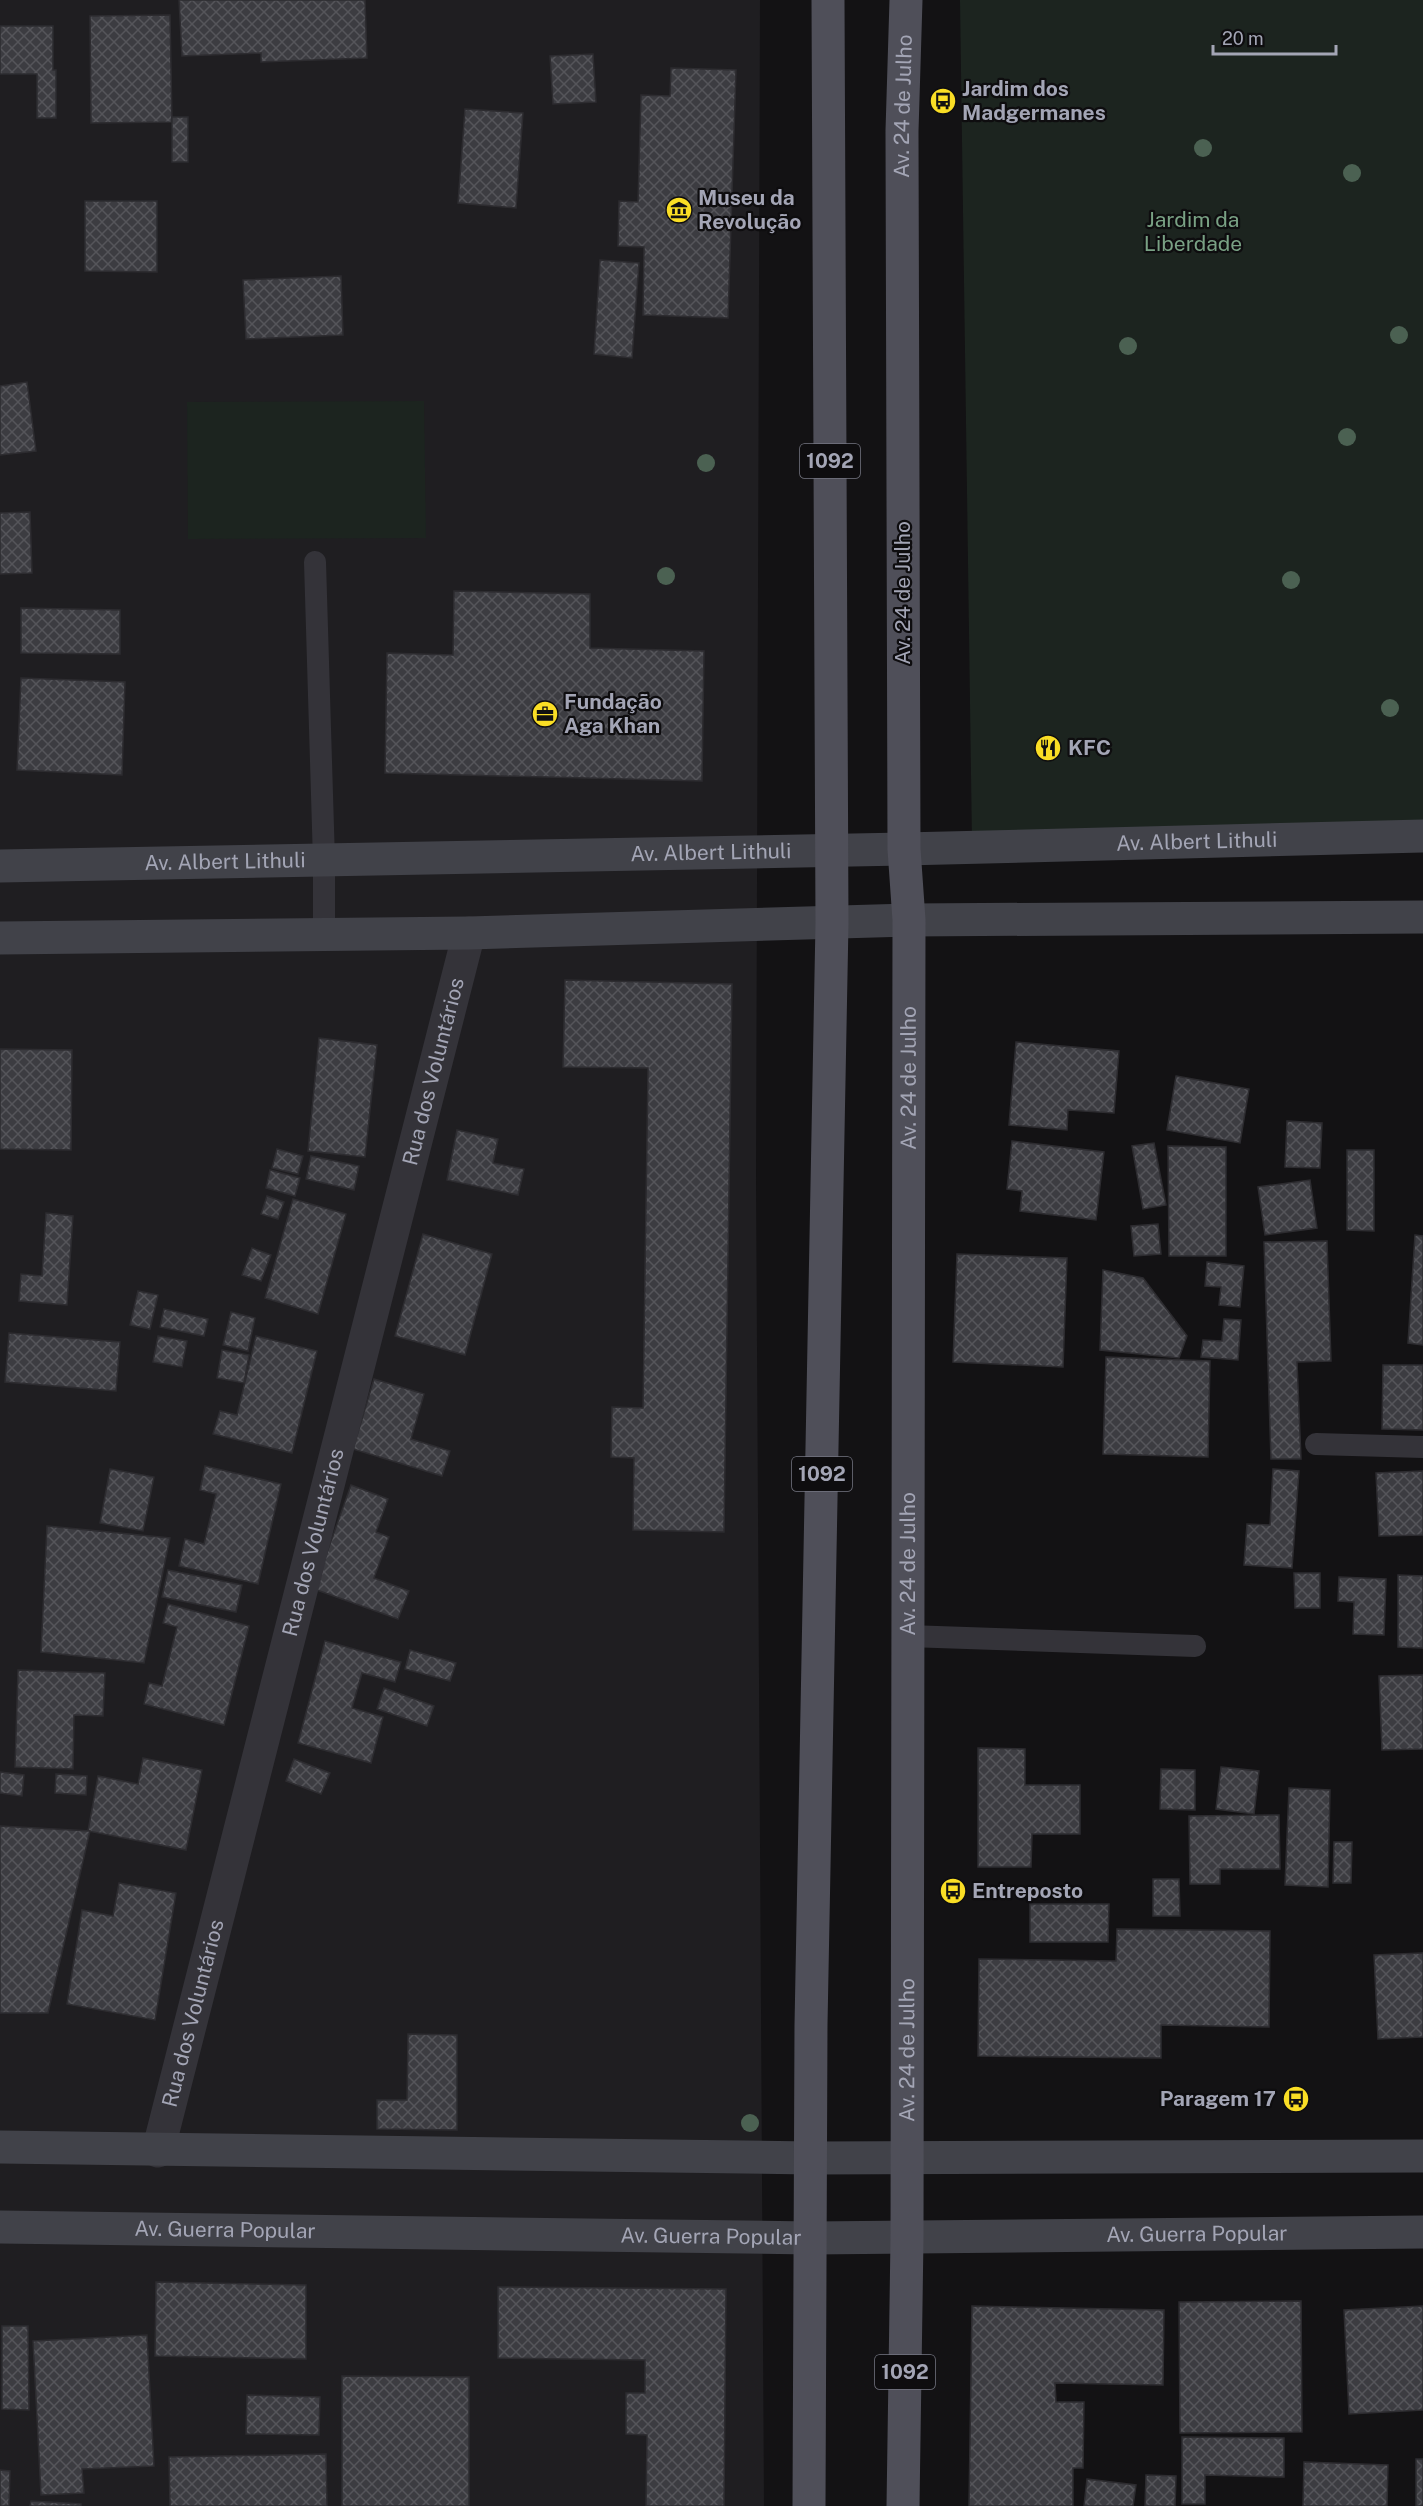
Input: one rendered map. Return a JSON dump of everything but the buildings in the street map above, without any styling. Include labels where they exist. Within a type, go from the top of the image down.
[{"type":"main road","name":"1092","points":[[811,2158],[811,2025],[832,923],[828,0]]},
{"type":"main road","name":"Av. 24 de Julho","points":[[906,0],[902,131],[904,849],[909,920],[907,2238]]},
{"type":"main road","points":[[809,2506],[811,2158]]},
{"type":"main road","name":"1092","points":[[903,2506],[907,2238]]},
{"type":"street","name":"Av. Albert Lithuli","points":[[0,866],[904,849],[1423,836]]},
{"type":"street","points":[[0,938],[469,933],[909,920],[1423,917]]},
{"type":"street","name":"Rua dos Voluntários","points":[[158,2151],[469,933]]},
{"type":"street","points":[[0,2147],[158,2151],[811,2158],[1423,2156]]},
{"type":"street","name":"Av. Guerra Popular","points":[[0,2227],[812,2238],[1423,2232]]},
{"type":"lane","points":[[315,562],[324,934]]},
{"type":"lane","points":[[1316,1444],[1423,1447]]},
{"type":"lane","points":[[908,1636],[1195,1646]]},
{"type":"shaded area","points":[[0,0],[760,0],[756,1180],[764,2506],[0,2506]]},
{"type":"green space","name":"Jardim da Liberdade","points":[[960,0],[1423,0],[1423,839],[972,843]]},
{"type":"green space","points":[[424,401],[426,538],[188,539],[187,402]]},
{"type":"place","name":"Jardim dos Madgermanes","points":[[943,101]]},
{"type":"place","name":"Museu da Revolução","points":[[679,210]]},
{"type":"place","name":"Fundação Aga Khan","points":[[545,714]]},
{"type":"place","name":"KFC","points":[[1048,748]]},
{"type":"place","name":"Entreposto","points":[[953,1891]]},
{"type":"place","name":"Paragem 17","points":[[1296,2099]]}]
